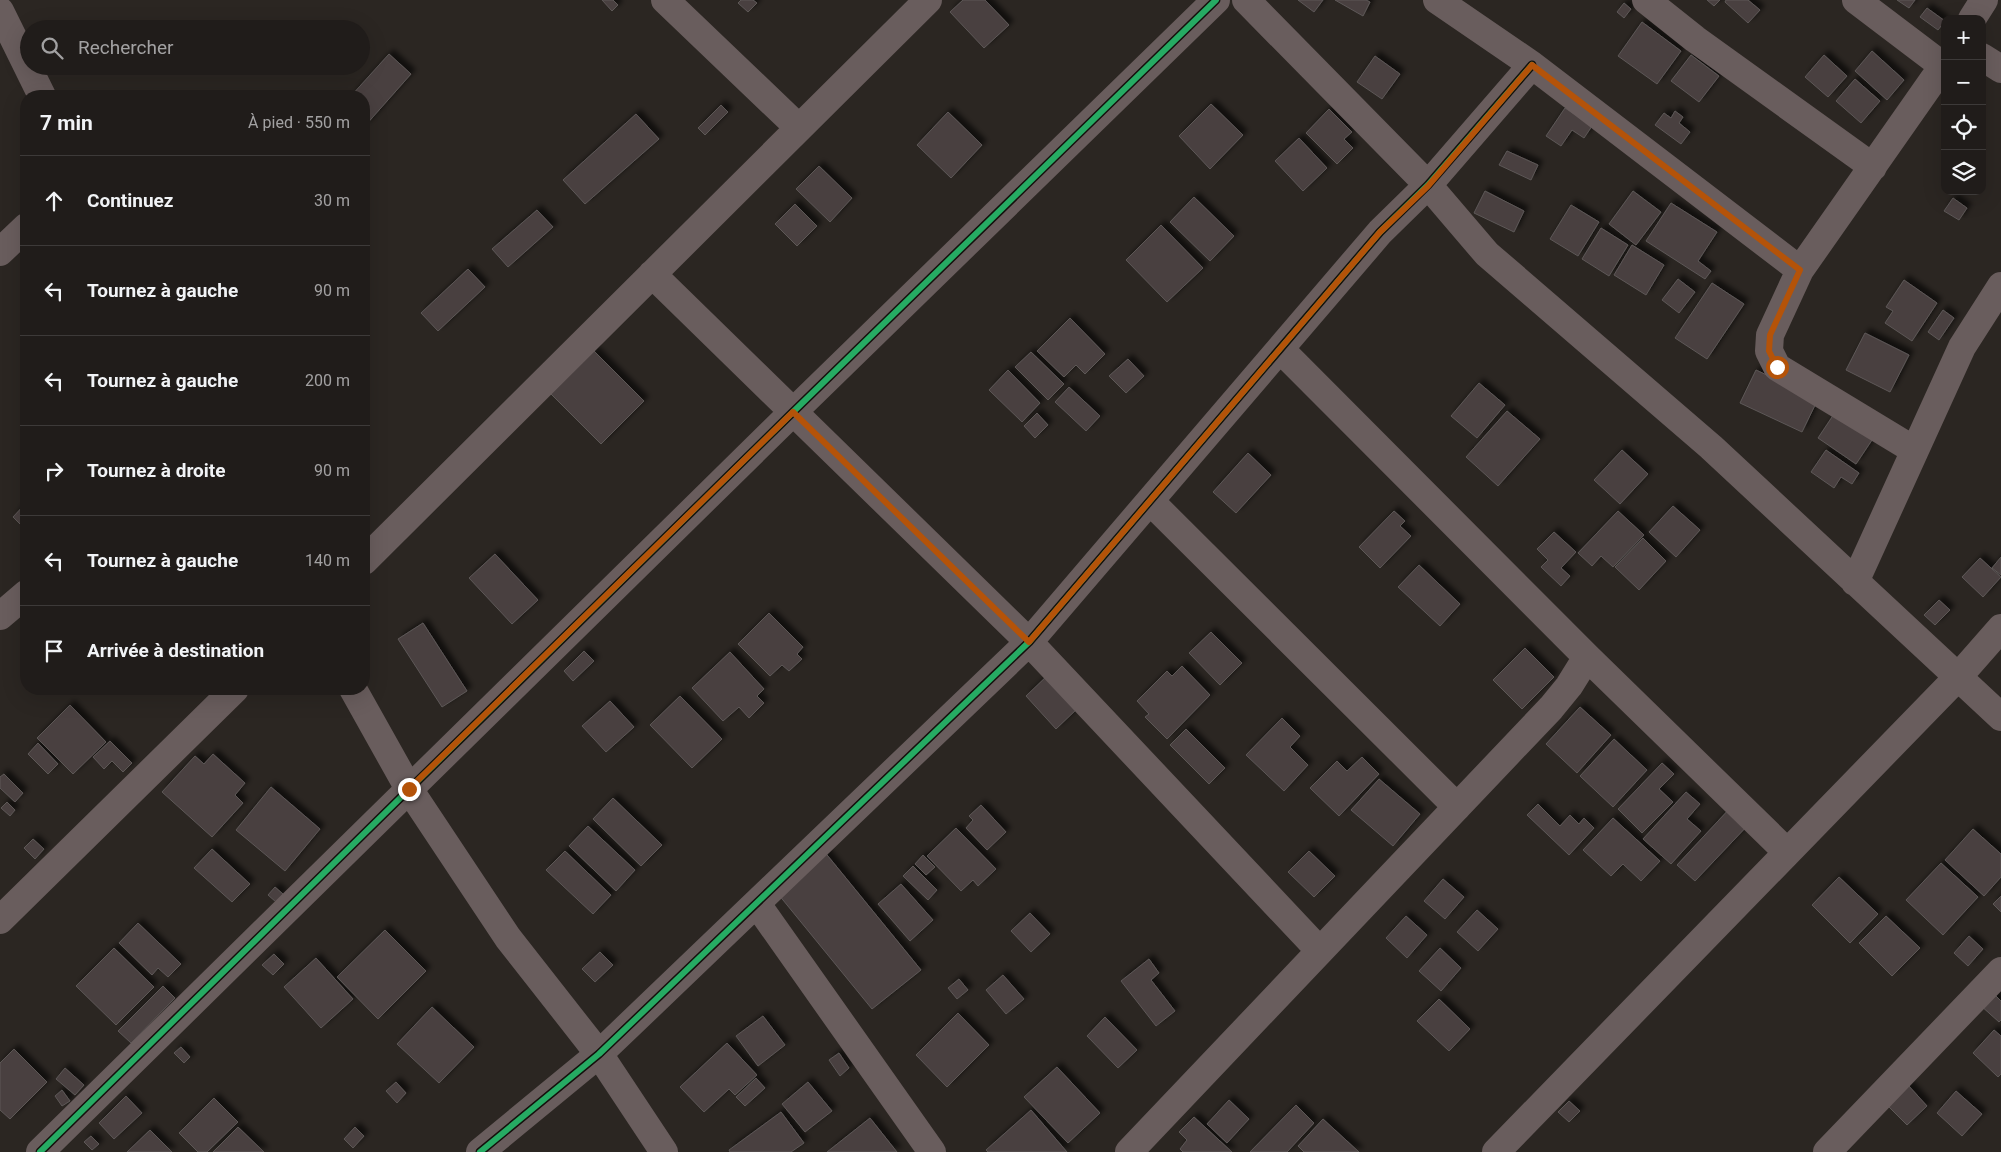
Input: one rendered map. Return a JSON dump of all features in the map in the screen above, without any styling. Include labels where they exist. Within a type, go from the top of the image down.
[{"type":"street","points":[[665,0],[799,128]]},
{"type":"street","points":[[370,555],[928,0]]},
{"type":"street","points":[[40,1152],[793,412],[1216,0]]},
{"type":"street","points":[[1246,0],[1428,186],[1487,254],[1711,447],[2001,717]]},
{"type":"street","points":[[1437,0],[1532,65],[1800,270]]},
{"type":"street","points":[[1646,0],[1695,39],[1873,167]]},
{"type":"street","points":[[1856,0],[1941,62]]},
{"type":"street","points":[[1975,15],[1984,0]]},
{"type":"street","points":[[0,11],[20,51]]},
{"type":"street","points":[[1986,60],[2001,69]]},
{"type":"street","points":[[480,1152],[599,1054],[1029,642],[1380,232],[1428,186],[1532,65]]},
{"type":"street","points":[[1914,450],[1777,367],[1769,351],[1770,335],[1800,270],[1941,68]]},
{"type":"street","points":[[32,75],[39,90]]},
{"type":"street","points":[[0,252],[20,233]]},
{"type":"street","points":[[652,274],[1029,642],[1320,951]]},
{"type":"street","points":[[1855,582],[1962,347],[2001,286]]},
{"type":"street","points":[[1280,349],[1587,658],[1787,852]]},
{"type":"street","points":[[1150,502],[1457,807]]},
{"type":"street","points":[[0,616],[20,599]]},
{"type":"street","points":[[1496,1152],[1958,677],[2001,628]]},
{"type":"street","points":[[1129,1152],[1551,708],[1569,686],[1587,658]]},
{"type":"street","points":[[0,920],[229,695]]},
{"type":"street","points":[[356,695],[409,789],[508,938],[599,1054],[664,1152]]},
{"type":"street","points":[[757,904],[932,1152]]},
{"type":"street","points":[[1827,1152],[2001,971]]},
{"type":"building","points":[[602,0],[613,0],[618,5],[612,11]]},
{"type":"building","points":[[741,0],[753,0],[757,3],[748,12],[738,3]]},
{"type":"building","points":[[963,0],[985,0],[1009,25],[984,48],[950,12]]},
{"type":"building","points":[[1298,0],[1323,0],[1314,12]]},
{"type":"building","points":[[1335,0],[1366,0],[1370,2],[1363,16]]},
{"type":"building","points":[[1707,0],[1720,0],[1714,6]]},
{"type":"building","points":[[1726,0],[1748,0],[1760,10],[1748,23],[1725,2]]},
{"type":"building","points":[[1897,0],[1915,0],[1909,8]]},
{"type":"building","points":[[1624,3],[1631,9],[1624,18],[1617,12]]},
{"type":"building","points":[[1927,8],[1941,18],[1941,26],[1938,30],[1920,17]]},
{"type":"building","points":[[1642,22],[1681,51],[1657,84],[1618,56]]},
{"type":"building","points":[[1872,51],[1904,80],[1887,100],[1855,71]]},
{"type":"building","points":[[389,54],[411,74],[370,120],[370,90],[356,90]]},
{"type":"building","points":[[1691,55],[1719,76],[1699,102],[1671,81]]},
{"type":"building","points":[[1824,55],[1847,76],[1828,97],[1805,77]]},
{"type":"building","points":[[1375,56],[1400,74],[1382,99],[1357,82]]},
{"type":"building","points":[[1855,79],[1880,101],[1861,123],[1836,101]]},
{"type":"building","points":[[1211,104],[1243,135],[1210,169],[1179,136]]},
{"type":"building","points":[[721,105],[728,112],[705,135],[698,128]]},
{"type":"building","points":[[1565,108],[1592,126],[1584,138],[1572,130],[1561,146],[1546,136]]},
{"type":"building","points":[[1329,109],[1352,132],[1344,139],[1353,148],[1337,164],[1306,133]]},
{"type":"building","points":[[1675,111],[1683,117],[1679,123],[1690,132],[1681,144],[1655,125],[1664,113],[1671,118]]},
{"type":"building","points":[[948,112],[982,145],[951,178],[917,145]]},
{"type":"building","points":[[636,114],[659,139],[585,204],[563,180]]},
{"type":"building","points":[[1299,138],[1327,168],[1303,191],[1275,161]]},
{"type":"building","points":[[1507,151],[1538,165],[1531,180],[1499,165]]},
{"type":"building","points":[[819,166],[852,198],[830,222],[796,189]]},
{"type":"building","points":[[1485,191],[1524,211],[1514,232],[1474,213]]},
{"type":"building","points":[[1633,191],[1661,212],[1636,245],[1609,224]]},
{"type":"building","points":[[1194,197],[1234,236],[1210,261],[1170,222]]},
{"type":"building","points":[[1953,198],[1967,208],[1959,220],[1944,211]]},
{"type":"building","points":[[1671,203],[1717,232],[1698,261],[1711,271],[1705,279],[1646,241]]},
{"type":"building","points":[[795,204],[817,226],[797,246],[775,224]]},
{"type":"building","points":[[1571,205],[1599,222],[1578,256],[1550,239]]},
{"type":"building","points":[[537,210],[553,227],[508,267],[492,249]]},
{"type":"building","points":[[1161,225],[1203,268],[1167,302],[1126,260]]},
{"type":"building","points":[[1601,228],[1628,245],[1609,276],[1582,259]]},
{"type":"building","points":[[1632,245],[1664,265],[1646,295],[1614,275]]},
{"type":"building","points":[[468,269],[485,287],[438,331],[421,313]]},
{"type":"building","points":[[1678,279],[1695,292],[1679,313],[1662,300]]},
{"type":"building","points":[[1904,280],[1937,303],[1912,341],[1885,323],[1893,311],[1886,307]]},
{"type":"building","points":[[1712,283],[1744,304],[1707,359],[1675,338]]},
{"type":"building","points":[[1943,310],[1954,318],[1939,340],[1928,332]]},
{"type":"building","points":[[1070,318],[1105,354],[1085,374],[1076,365],[1064,377],[1037,351]]},
{"type":"building","points":[[1865,333],[1909,355],[1890,392],[1846,370]]},
{"type":"building","points":[[594,351],[644,401],[601,444],[551,394]]},
{"type":"building","points":[[1031,352],[1064,384],[1048,400],[1015,367]]},
{"type":"building","points":[[1128,359],[1144,376],[1126,393],[1109,376]]},
{"type":"building","points":[[1008,370],[1040,403],[1022,422],[989,390]]},
{"type":"building","points":[[1756,370],[1818,399],[1802,432],[1740,403]]},
{"type":"building","points":[[1479,383],[1505,405],[1477,438],[1451,416]]},
{"type":"building","points":[[1069,387],[1100,416],[1086,431],[1055,402]]},
{"type":"building","points":[[1507,411],[1540,439],[1498,486],[1466,457]]},
{"type":"building","points":[[1836,411],[1874,437],[1856,464],[1818,438]]},
{"type":"building","points":[[1037,413],[1048,425],[1035,438],[1024,426]]},
{"type":"building","points":[[1622,450],[1648,474],[1620,504],[1594,480]]},
{"type":"building","points":[[1826,450],[1859,473],[1852,484],[1841,477],[1834,488],[1811,472]]},
{"type":"building","points":[[1248,453],[1271,475],[1236,513],[1213,492]]},
{"type":"building","points":[[1673,506],[1700,530],[1676,557],[1649,532]]},
{"type":"building","points":[[20,509],[20,524],[13,517]]},
{"type":"building","points":[[1394,511],[1405,521],[1400,526],[1411,536],[1380,568],[1359,547]]},
{"type":"building","points":[[1618,511],[1644,535],[1613,567],[1601,556],[1592,566],[1578,553]]},
{"type":"building","points":[[1554,532],[1576,552],[1561,568],[1570,576],[1561,586],[1541,567],[1548,560],[1537,549]]},
{"type":"building","points":[[1643,538],[1666,561],[1639,590],[1615,567]]},
{"type":"building","points":[[495,554],[538,600],[512,624],[469,578]]},
{"type":"building","points":[[2001,557],[2001,575],[1992,568]]},
{"type":"building","points":[[1980,558],[2001,577],[1983,597],[1962,577]]},
{"type":"building","points":[[1419,565],[1460,604],[1440,626],[1398,587]]},
{"type":"building","points":[[1939,600],[1950,610],[1935,625],[1924,615]]},
{"type":"building","points":[[769,613],[803,647],[797,654],[802,659],[789,671],[782,665],[770,676],[738,644]]},
{"type":"building","points":[[423,623],[467,691],[442,707],[398,639]]},
{"type":"building","points":[[1211,632],[1242,663],[1220,685],[1189,653]]},
{"type":"building","points":[[1525,648],[1554,677],[1522,709],[1493,680]]},
{"type":"building","points":[[584,651],[594,661],[573,681],[564,671]]},
{"type":"building","points":[[730,652],[764,689],[757,696],[764,703],[749,718],[739,707],[723,721],[692,688]]},
{"type":"building","points":[[1182,666],[1210,695],[1167,739],[1145,717],[1149,714],[1137,701],[1167,671],[1172,676]]},
{"type":"building","points":[[1048,675],[1078,708],[1056,729],[1026,696]]},
{"type":"building","points":[[680,696],[722,739],[692,768],[650,725]]},
{"type":"building","points":[[610,701],[634,727],[606,752],[582,726]]},
{"type":"building","points":[[70,705],[106,742],[73,774],[37,738]]},
{"type":"building","points":[[1580,707],[1611,735],[1577,773],[1546,744]]},
{"type":"building","points":[[1282,718],[1300,736],[1290,747],[1308,765],[1284,791],[1246,755]]},
{"type":"building","points":[[1186,729],[1225,768],[1209,784],[1170,745]]},
{"type":"building","points":[[1614,739],[1647,770],[1613,807],[1580,776]]},
{"type":"building","points":[[110,741],[132,763],[123,772],[112,761],[104,769],[93,757]]},
{"type":"building","points":[[38,743],[58,764],[48,774],[28,754]]},
{"type":"building","points":[[213,754],[245,783],[235,795],[243,803],[212,837],[162,792],[195,756],[204,764]]},
{"type":"building","points":[[1362,757],[1379,774],[1339,816],[1310,788],[1337,761],[1347,771]]},
{"type":"building","points":[[1662,763],[1674,774],[1659,789],[1673,802],[1642,833],[1618,809]]},
{"type":"building","points":[[4,774],[23,793],[15,802],[0,788],[0,777]]},
{"type":"building","points":[[1379,779],[1420,814],[1393,846],[1351,810]]},
{"type":"building","points":[[271,787],[320,829],[285,871],[236,830]]},
{"type":"building","points":[[1686,792],[1700,804],[1687,819],[1701,831],[1671,864],[1643,839]]},
{"type":"building","points":[[613,798],[662,845],[641,866],[593,819]]},
{"type":"building","points":[[7,802],[15,810],[10,816],[1,808]]},
{"type":"building","points":[[1538,804],[1560,826],[1570,815],[1579,824],[1584,818],[1594,828],[1569,855],[1527,815]]},
{"type":"building","points":[[981,805],[1006,832],[987,850],[966,828],[973,820],[969,816]]},
{"type":"building","points":[[1732,806],[1750,823],[1695,881],[1677,865]]},
{"type":"building","points":[[1613,818],[1660,861],[1641,881],[1623,864],[1611,876],[1583,850]]},
{"type":"building","points":[[588,826],[635,870],[616,891],[569,846]]},
{"type":"building","points":[[956,828],[996,869],[978,886],[973,880],[961,891],[927,856]]},
{"type":"building","points":[[1973,829],[2001,854],[2001,877],[1984,896],[1945,860]]},
{"type":"building","points":[[33,839],[44,849],[35,859],[24,848]]},
{"type":"building","points":[[212,849],[250,884],[232,902],[194,868]]},
{"type":"building","points":[[823,850],[921,970],[872,1009],[774,889]]},
{"type":"building","points":[[565,851],[611,895],[593,914],[546,870]]},
{"type":"building","points":[[1309,851],[1335,876],[1314,897],[1288,872]]},
{"type":"building","points":[[923,855],[935,867],[926,875],[915,864]]},
{"type":"building","points":[[1941,863],[1978,897],[1943,935],[1906,900]]},
{"type":"building","points":[[913,866],[937,890],[928,900],[903,876]]},
{"type":"building","points":[[1839,877],[1878,914],[1850,943],[1812,905]]},
{"type":"building","points":[[1443,879],[1464,897],[1445,919],[1424,901]]},
{"type":"building","points":[[901,884],[933,920],[910,941],[878,904]]},
{"type":"building","points":[[275,887],[283,894],[276,902],[268,895]]},
{"type":"building","points":[[2001,896],[2001,912],[1993,904]]},
{"type":"building","points":[[1477,910],[1498,929],[1478,951],[1457,932]]},
{"type":"building","points":[[1030,913],[1050,934],[1031,952],[1011,931]]},
{"type":"building","points":[[1406,916],[1427,935],[1407,958],[1386,938]]},
{"type":"building","points":[[1886,916],[1920,948],[1892,976],[1859,943]]},
{"type":"building","points":[[138,923],[181,964],[168,977],[158,968],[152,975],[119,943]]},
{"type":"building","points":[[385,930],[426,971],[378,1019],[337,977]]},
{"type":"building","points":[[1969,936],[1983,949],[1968,966],[1954,953]]},
{"type":"building","points":[[114,948],[154,987],[116,1025],[76,986]]},
{"type":"building","points":[[1440,948],[1461,968],[1441,991],[1419,971]]},
{"type":"building","points":[[600,952],[613,965],[595,982],[582,969]]},
{"type":"building","points":[[274,954],[284,964],[273,975],[262,965]]},
{"type":"building","points":[[316,958],[353,999],[321,1028],[284,987]]},
{"type":"building","points":[[1149,959],[1159,973],[1151,980],[1175,1011],[1156,1026],[1121,981]]},
{"type":"building","points":[[1003,975],[1024,999],[1006,1014],[986,990]]},
{"type":"building","points":[[959,979],[968,990],[957,999],[948,988]]},
{"type":"building","points":[[163,986],[175,998],[131,1043],[118,1031]]},
{"type":"building","points":[[1992,992],[2001,1001],[2001,1020],[1999,1022],[1980,1005]]},
{"type":"building","points":[[1439,999],[1470,1029],[1449,1051],[1417,1021]]},
{"type":"building","points":[[432,1007],[474,1047],[439,1083],[397,1044]]},
{"type":"building","points":[[958,1013],[989,1045],[947,1087],[916,1055]]},
{"type":"building","points":[[763,1016],[785,1045],[758,1066],[736,1036]]},
{"type":"building","points":[[1105,1017],[1137,1050],[1118,1068],[1087,1036]]},
{"type":"building","points":[[1994,1030],[2001,1036],[2001,1074],[1998,1077],[1973,1053]]},
{"type":"building","points":[[727,1043],[757,1075],[735,1095],[729,1089],[704,1112],[680,1087]]},
{"type":"building","points":[[181,1047],[190,1057],[184,1063],[174,1053]]},
{"type":"building","points":[[14,1049],[47,1082],[10,1119],[0,1110],[0,1063]]},
{"type":"building","points":[[839,1053],[849,1068],[840,1076],[829,1060]]},
{"type":"building","points":[[1057,1067],[1100,1113],[1068,1143],[1024,1097]]},
{"type":"building","points":[[65,1068],[84,1085],[75,1095],[56,1079]]},
{"type":"building","points":[[756,1078],[765,1088],[745,1106],[736,1097]]},
{"type":"building","points":[[396,1082],[406,1093],[397,1103],[386,1091]]},
{"type":"building","points":[[808,1082],[832,1111],[805,1132],[782,1104]]},
{"type":"building","points":[[1908,1085],[1927,1106],[1907,1125],[1887,1105]]},
{"type":"building","points":[[62,1090],[70,1101],[62,1106],[55,1096]]},
{"type":"building","points":[[1956,1091],[1982,1114],[1962,1136],[1937,1113]]},
{"type":"building","points":[[126,1096],[142,1113],[114,1139],[99,1123]]},
{"type":"building","points":[[214,1098],[238,1122],[207,1152],[198,1152],[179,1133]]},
{"type":"building","points":[[1229,1100],[1249,1119],[1227,1143],[1207,1124]]},
{"type":"building","points":[[1569,1101],[1580,1111],[1569,1122],[1558,1112]]},
{"type":"building","points":[[1296,1105],[1314,1123],[1287,1152],[1250,1152]]},
{"type":"building","points":[[1031,1110],[1067,1152],[988,1152],[986,1150]]},
{"type":"building","points":[[781,1112],[804,1143],[791,1152],[730,1152],[729,1150]]},
{"type":"building","points":[[1194,1117],[1232,1152],[1183,1152],[1180,1149],[1187,1140],[1179,1132]]},
{"type":"building","points":[[870,1118],[897,1152],[827,1152]]},
{"type":"building","points":[[1323,1119],[1359,1152],[1304,1152],[1298,1146]]},
{"type":"building","points":[[238,1127],[264,1152],[213,1152]]},
{"type":"building","points":[[355,1127],[364,1136],[353,1148],[344,1139]]},
{"type":"building","points":[[150,1130],[172,1152],[127,1152]]},
{"type":"building","points":[[91,1136],[99,1144],[92,1150],[84,1142]]},
{"type":"cycle path","points":[[40,1152],[793,412],[1216,0]]},
{"type":"cycle path","points":[[480,1152],[599,1054],[1029,642],[1380,232],[1428,185],[1532,65]]},
{"type":"route","points":[[409,789],[793,412],[1029,642],[1380,232],[1428,186],[1532,65],[1800,270],[1770,335],[1769,351],[1777,367]]}]
